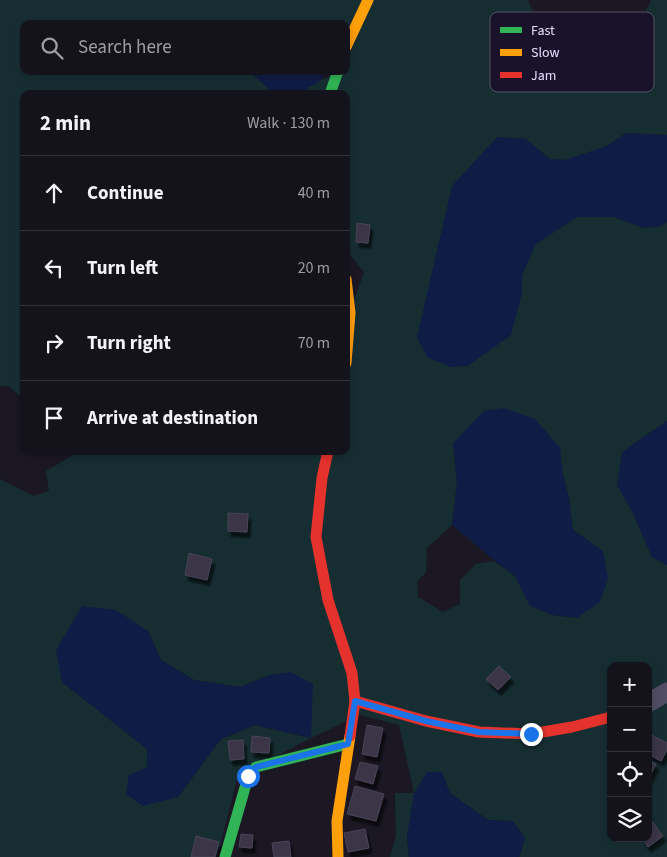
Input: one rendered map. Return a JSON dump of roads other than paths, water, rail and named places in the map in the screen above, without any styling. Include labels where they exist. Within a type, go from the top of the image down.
[{"type":"street","points":[[350,37],[368,0]]},
{"type":"street","points":[[331,90],[337,75]]},
{"type":"street","points":[[327,455],[322,478],[316,537],[328,600],[352,673],[355,701],[337,821],[338,857]]},
{"type":"street","points":[[652,700],[667,692]]},
{"type":"street","points":[[355,701],[426,721],[479,732],[531,734],[572,727],[607,718]]},
{"type":"street","points":[[224,857],[248,776],[256,767],[348,744]]},
{"type":"water","points":[[254,75],[323,75],[321,80],[305,90],[270,90]]},
{"type":"water","points":[[626,133],[667,135],[667,221],[662,226],[644,228],[614,217],[577,217],[536,244],[522,275],[522,293],[511,335],[468,366],[450,367],[427,357],[417,337],[452,186],[497,137],[526,139],[550,159],[565,160],[607,146]]},
{"type":"water","points":[[504,408],[535,419],[560,448],[573,530],[603,551],[608,579],[600,602],[577,618],[553,615],[530,606],[515,576],[452,525],[457,482],[453,443],[484,411]]},
{"type":"water","points":[[667,421],[667,565],[652,557],[633,513],[617,485],[622,452]]},
{"type":"water","points":[[82,606],[116,610],[148,631],[161,660],[194,680],[240,687],[269,675],[291,672],[313,684],[311,738],[255,725],[221,739],[178,797],[143,806],[126,794],[129,775],[147,767],[147,749],[62,682],[56,650]]},
{"type":"water","points":[[427,772],[442,772],[450,793],[488,820],[513,821],[525,838],[519,857],[409,857],[407,836],[414,794]]}]
